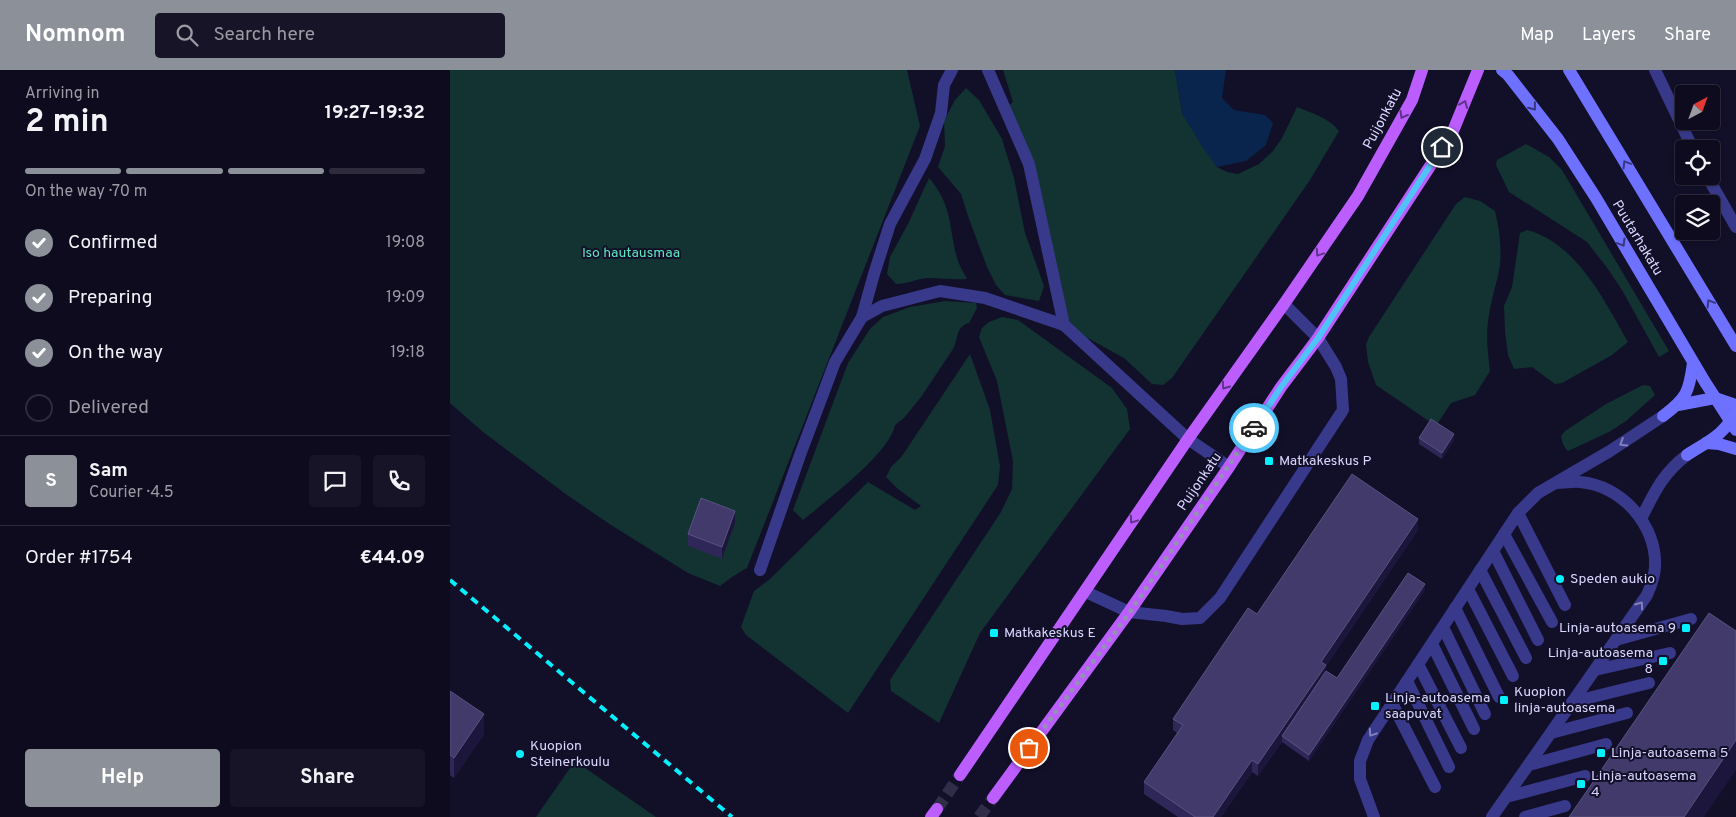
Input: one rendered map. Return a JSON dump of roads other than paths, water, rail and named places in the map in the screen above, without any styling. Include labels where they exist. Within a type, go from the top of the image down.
[{"type":"main road","name":"Puijonkatu","points":[[960,775],[1086,592],[1188,439],[1358,196],[1412,100],[1422,70]]},
{"type":"main road","name":"Puijonkatu","points":[[992,798],[1130,612],[1281,387],[1318,338],[1453,131],[1478,70]]},
{"type":"main road","name":"Puutarhakatu","points":[[1502,70],[1508,75],[1558,139],[1596,198],[1715,398],[1735,421]]},
{"type":"main road","name":"Puutarhakatu","points":[[1569,70],[1736,346]]},
{"type":"main road","points":[[1663,416],[1677,406],[1685,397],[1694,363]]},
{"type":"main road","points":[[1677,406],[1715,398],[1736,405]]},
{"type":"main road","points":[[1686,455],[1725,430],[1735,421]]},
{"type":"main road","points":[[1706,443],[1719,444],[1736,449]]},
{"type":"street","points":[[760,570],[835,362],[862,317],[890,224],[925,159],[941,113],[944,85],[952,70]]},
{"type":"street","points":[[988,70],[1029,164],[1064,325]]},
{"type":"street","points":[[1654,70],[1689,140]]},
{"type":"street","points":[[1712,185],[1736,227]]},
{"type":"street","points":[[862,317],[882,306],[940,291],[985,298],[1064,325],[1188,439],[1229,467]]},
{"type":"street","points":[[1086,592],[1130,612],[1182,619],[1200,618],[1220,598],[1343,410],[1341,378],[1336,367],[1318,338],[1284,304]]},
{"type":"street","points":[[1374,817],[1360,779],[1360,761],[1368,740],[1518,513],[1538,493],[1630,439],[1663,416]]},
{"type":"street","points":[[1641,519],[1657,486],[1673,466],[1686,455]]},
{"type":"street","points":[[1492,817],[1647,595],[1656,567],[1652,542],[1641,519],[1628,502],[1601,487],[1581,482],[1555,483]]},
{"type":"street","points":[[1518,513],[1565,605]]},
{"type":"street","points":[[1504,534],[1552,622]]},
{"type":"street","points":[[1493,551],[1538,640]]},
{"type":"street","points":[[1480,570],[1526,658]]},
{"type":"street","points":[[1468,589],[1513,676]]},
{"type":"street","points":[[1455,608],[1499,697]]},
{"type":"street","points":[[1616,640],[1691,619]]},
{"type":"street","points":[[1443,627],[1485,714]]},
{"type":"street","points":[[1432,644],[1474,729]]},
{"type":"street","points":[[1595,670],[1670,652]]},
{"type":"street","points":[[1418,664],[1461,748]]},
{"type":"street","points":[[1407,681],[1449,767]]},
{"type":"street","points":[[1572,702],[1649,683]]},
{"type":"street","points":[[1392,703],[1435,787]]},
{"type":"street","points":[[1551,733],[1627,713]]},
{"type":"street","points":[[1529,764],[1606,744]]},
{"type":"street","points":[[1506,797],[1585,776]]},
{"type":"street","points":[[1525,817],[1565,806]]},
{"type":"water","points":[[1175,70],[1226,70],[1222,98],[1234,110],[1265,115],[1273,123],[1266,145],[1246,161],[1217,167],[1182,113]]},
{"type":"tunnel","points":[[937,809],[960,775]]},
{"type":"tunnel","points":[[979,817],[993,798]]},
{"type":"railway","points":[[450,580],[732,817]]},
{"type":"place","name":"Matkakeskus P","points":[[1269,461]]},
{"type":"place","name":"Speden aukio","points":[[1560,579]]},
{"type":"place","name":"Linja-autoasema 9","points":[[1686,628]]},
{"type":"place","name":"Matkakeskus E","points":[[994,633]]},
{"type":"place","name":"Linja-autoasema 8","points":[[1663,661]]},
{"type":"place","name":"Kuopion linja-autoasema","points":[[1504,700]]},
{"type":"place","name":"Linja-autoasema saapuvat","points":[[1375,706]]},
{"type":"place","name":"Linja-autoasema 5","points":[[1601,753]]},
{"type":"place","name":"Kuopion Steinerkoulu","points":[[520,754]]},
{"type":"place","name":"Linja-autoasema 4","points":[[1581,784]]},
{"type":"park label","name":"Iso hautausmaa","points":[[631,253]]}]
